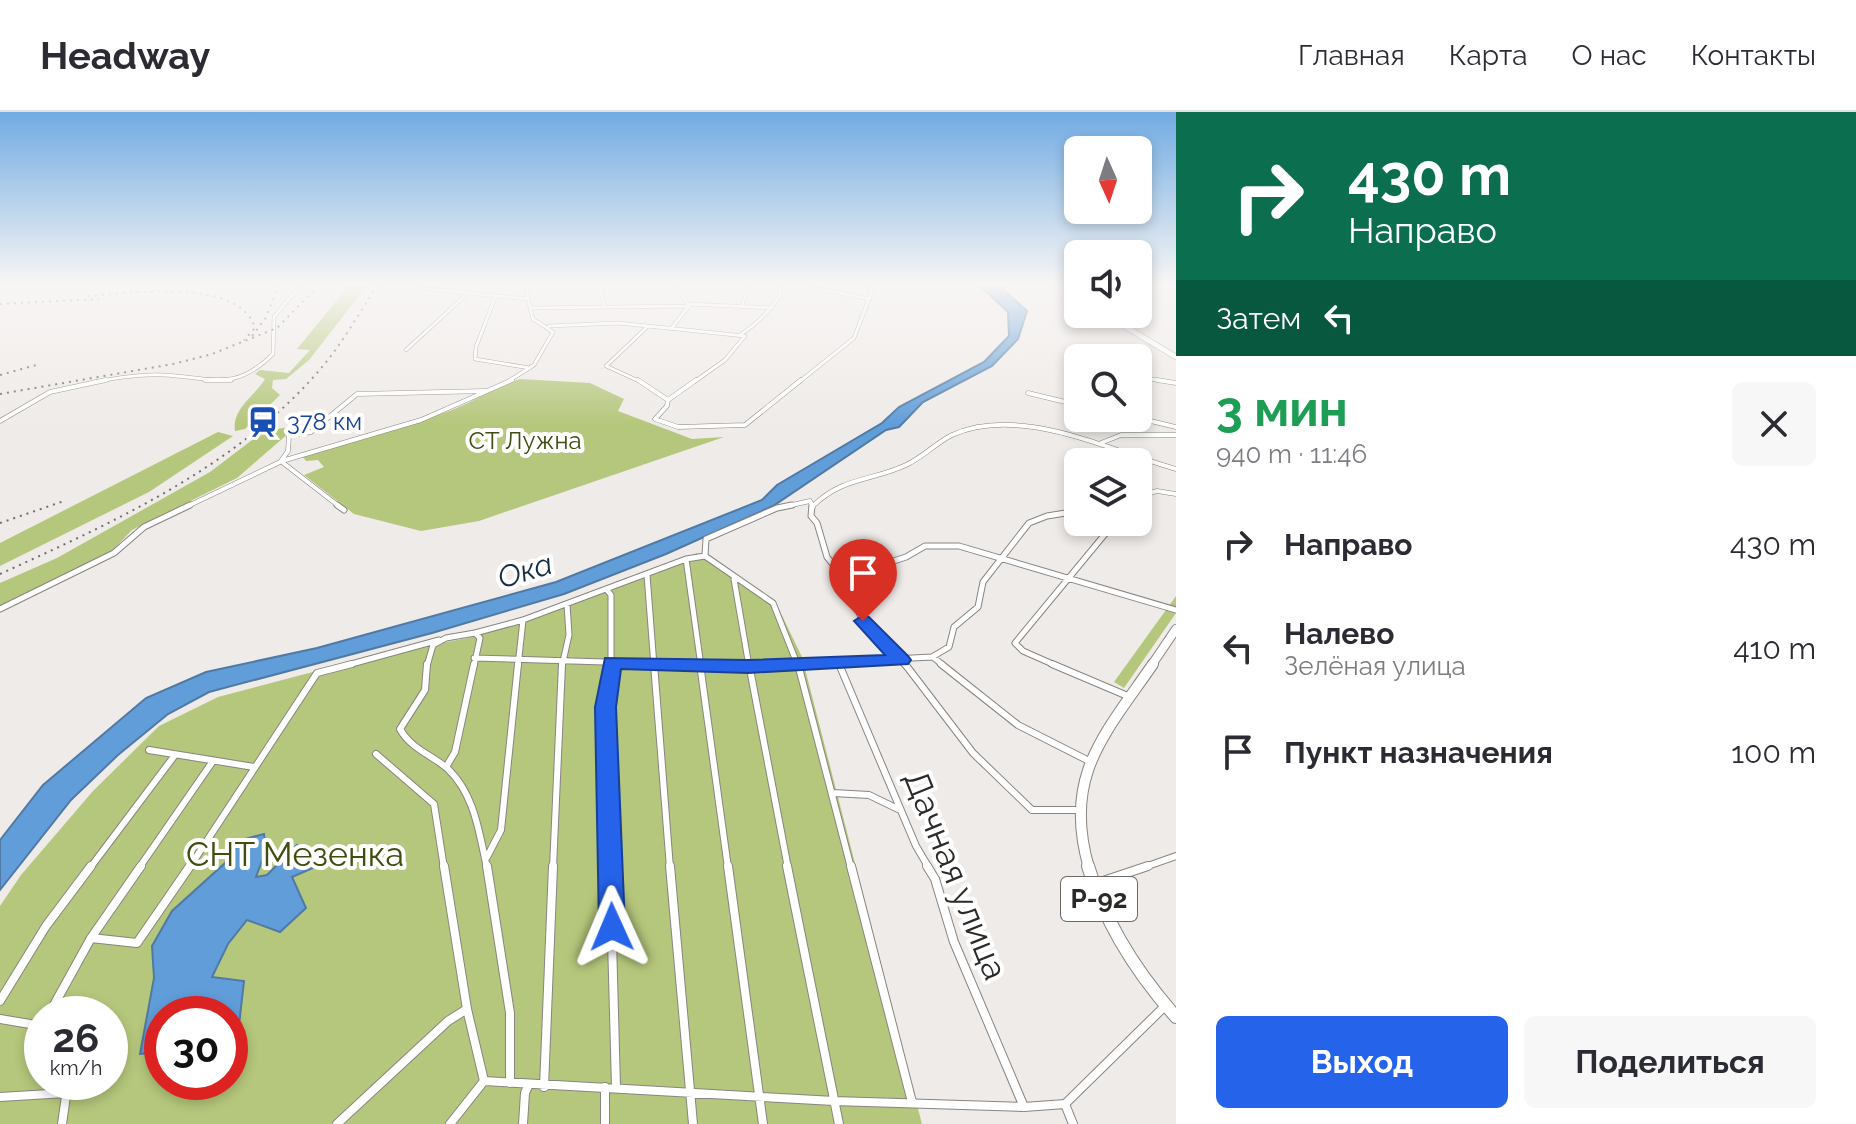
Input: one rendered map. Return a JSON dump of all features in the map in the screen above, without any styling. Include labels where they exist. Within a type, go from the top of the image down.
[{"type":"main road","points":[[1131,330],[1176,357]]},
{"type":"main road","name":"Р-92","points":[[1176,629],[1097,742],[1089,761],[1080,810],[1085,853],[1094,884],[1116,936],[1176,1017]]},
{"type":"street","points":[[0,421],[44,393],[145,375],[218,382],[245,377],[273,354],[274,330]]},
{"type":"street","points":[[406,350],[427,330]]},
{"type":"street","points":[[482,330],[475,359],[531,368]]},
{"type":"street","points":[[0,609],[114,553],[144,527],[282,461],[421,420],[457,407],[514,379],[531,368],[552,330]]},
{"type":"street","points":[[643,330],[606,366],[638,380],[668,400]]},
{"type":"street","points":[[685,330],[746,337],[725,360],[668,400],[667,406],[655,419],[670,426],[745,425],[854,338],[857,330]]},
{"type":"street","points":[[740,335],[749,330]]},
{"type":"street","points":[[1152,379],[1176,383]]},
{"type":"street","points":[[282,461],[288,451],[289,436],[311,432],[357,394],[485,391]]},
{"type":"street","points":[[1028,393],[1064,402]]},
{"type":"street","points":[[1152,421],[1176,427]]},
{"type":"street","points":[[812,508],[829,490],[906,465],[968,428],[1015,424],[1101,443],[1125,455],[1176,469]]},
{"type":"street","points":[[1101,443],[1121,433],[1158,438],[1176,435]]},
{"type":"street","points":[[282,461],[344,510]]},
{"type":"street","points":[[1152,492],[1174,494]]},
{"type":"street","points":[[705,556],[706,539],[777,508],[810,501],[827,557],[840,573],[863,621],[902,660],[973,753],[1023,805],[1042,812],[1080,810]]},
{"type":"street","points":[[474,658],[748,666],[932,657],[949,647],[954,627],[978,607],[983,582],[1029,523],[1064,514]]},
{"type":"street","points":[[1104,536],[1015,643],[1023,651],[1130,697]]},
{"type":"street","points":[[840,573],[869,569],[928,546],[959,546],[1176,610]]},
{"type":"street","points":[[91,938],[137,943],[317,673],[523,620],[686,559],[705,556],[773,603],[798,664],[912,1102]]},
{"type":"street","points":[[686,559],[763,1124]]},
{"type":"street","points":[[647,575],[693,1124]]},
{"type":"street","points":[[733,578],[839,1124]]},
{"type":"street","points":[[607,590],[611,595],[612,662],[605,707],[616,1087]]},
{"type":"street","points":[[544,1087],[556,769],[567,604]]},
{"type":"street","points":[[486,858],[501,830],[523,620]]},
{"type":"street","points":[[446,767],[455,752],[480,638],[475,633]]},
{"type":"street","points":[[446,638],[433,645],[427,662],[425,690],[400,729],[406,740],[446,767],[472,802],[486,858],[510,1013],[510,1083]]},
{"type":"street","points":[[932,657],[1018,725],[1089,761]]},
{"type":"street","name":"Дачная улица","points":[[839,663],[901,810],[935,879],[954,942],[1024,1107]]},
{"type":"street","points":[[149,750],[254,767]]},
{"type":"street","points":[[376,754],[434,804],[467,1009],[478,1068],[484,1081]]},
{"type":"street","points":[[0,1001],[46,926],[175,755]]},
{"type":"street","points":[[59,996],[91,938],[213,761]]},
{"type":"street","points":[[833,793],[869,795],[901,810]]},
{"type":"street","points":[[1094,884],[1176,856]]},
{"type":"street","points":[[484,1081],[544,1087],[616,1087],[834,1101],[1024,1107],[1065,1104],[1165,1006]]},
{"type":"street","points":[[337,1124],[448,1021],[467,1009]]},
{"type":"street","points":[[0,1019],[24,1023]]},
{"type":"street","points":[[450,1124],[484,1081]]},
{"type":"street","points":[[523,1124],[525,1093],[529,1084]]},
{"type":"street","points":[[605,1087],[605,1124]]},
{"type":"street","points":[[0,1097],[24,1096]]},
{"type":"street","points":[[62,1124],[65,1100]]},
{"type":"street","points":[[1065,1104],[1073,1124]]},
{"type":"green space","points":[[312,330],[332,330],[309,360],[286,379],[273,380],[272,388],[280,395],[245,429],[235,431],[240,409],[265,379],[255,374],[260,370],[289,373],[310,350],[297,349]]},
{"type":"green space","name":"СТ Лужна","points":[[520,379],[590,383],[624,399],[618,411],[692,439],[724,437],[479,521],[421,531],[354,514],[304,475],[324,467],[318,460],[306,461],[303,457],[452,410]]},
{"type":"green space","points":[[297,426],[237,478],[132,530],[109,554],[0,607],[0,583],[57,558],[210,472],[264,431]]},
{"type":"green space","points":[[218,432],[233,436],[149,492],[0,566],[0,543]]},
{"type":"green space","name":"СНТ Мезенка","points":[[697,553],[776,603],[802,657],[922,1124],[0,1124],[0,906],[21,875],[93,791],[159,726],[218,697],[377,655],[468,638]]},
{"type":"green space","points":[[1176,596],[1176,613],[1124,688],[1114,682]]},
{"type":"water","points":[[1009,330],[1021,330],[1018,339],[992,366],[923,402],[899,427],[886,430],[773,506],[666,554],[564,594],[432,633],[209,692],[168,714],[118,755],[71,800],[0,890],[0,840],[43,785],[146,698],[206,672],[317,648],[556,582],[762,500],[777,485],[882,423],[899,407],[984,362],[1009,336]]},
{"type":"water","points":[[264,834],[266,850],[256,877],[267,875],[297,845],[325,858],[313,868],[292,877],[306,908],[280,932],[247,920],[228,944],[212,977],[244,981],[242,996],[151,996],[154,978],[152,946],[172,911],[225,863],[241,840]]},
{"type":"water","points":[[144,1032],[144,1054],[140,1054]]},
{"type":"railway","points":[[244,340],[253,330]]},
{"type":"railway","points":[[252,336],[256,330]]},
{"type":"railway","points":[[0,394],[173,364],[212,354],[271,330]]},
{"type":"railway","points":[[0,574],[128,513],[210,465],[284,407],[326,363],[349,330]]},
{"type":"railway","points":[[0,375],[40,364]]},
{"type":"railway","points":[[0,523],[64,501]]},
{"type":"place","name":"378 км","points":[[263,422]]},
{"type":"route","points":[[612,927],[605,707],[612,662],[748,666],[902,660],[863,621]]},
{"type":"water label","name":"Ока","points":[[525,571]]}]
